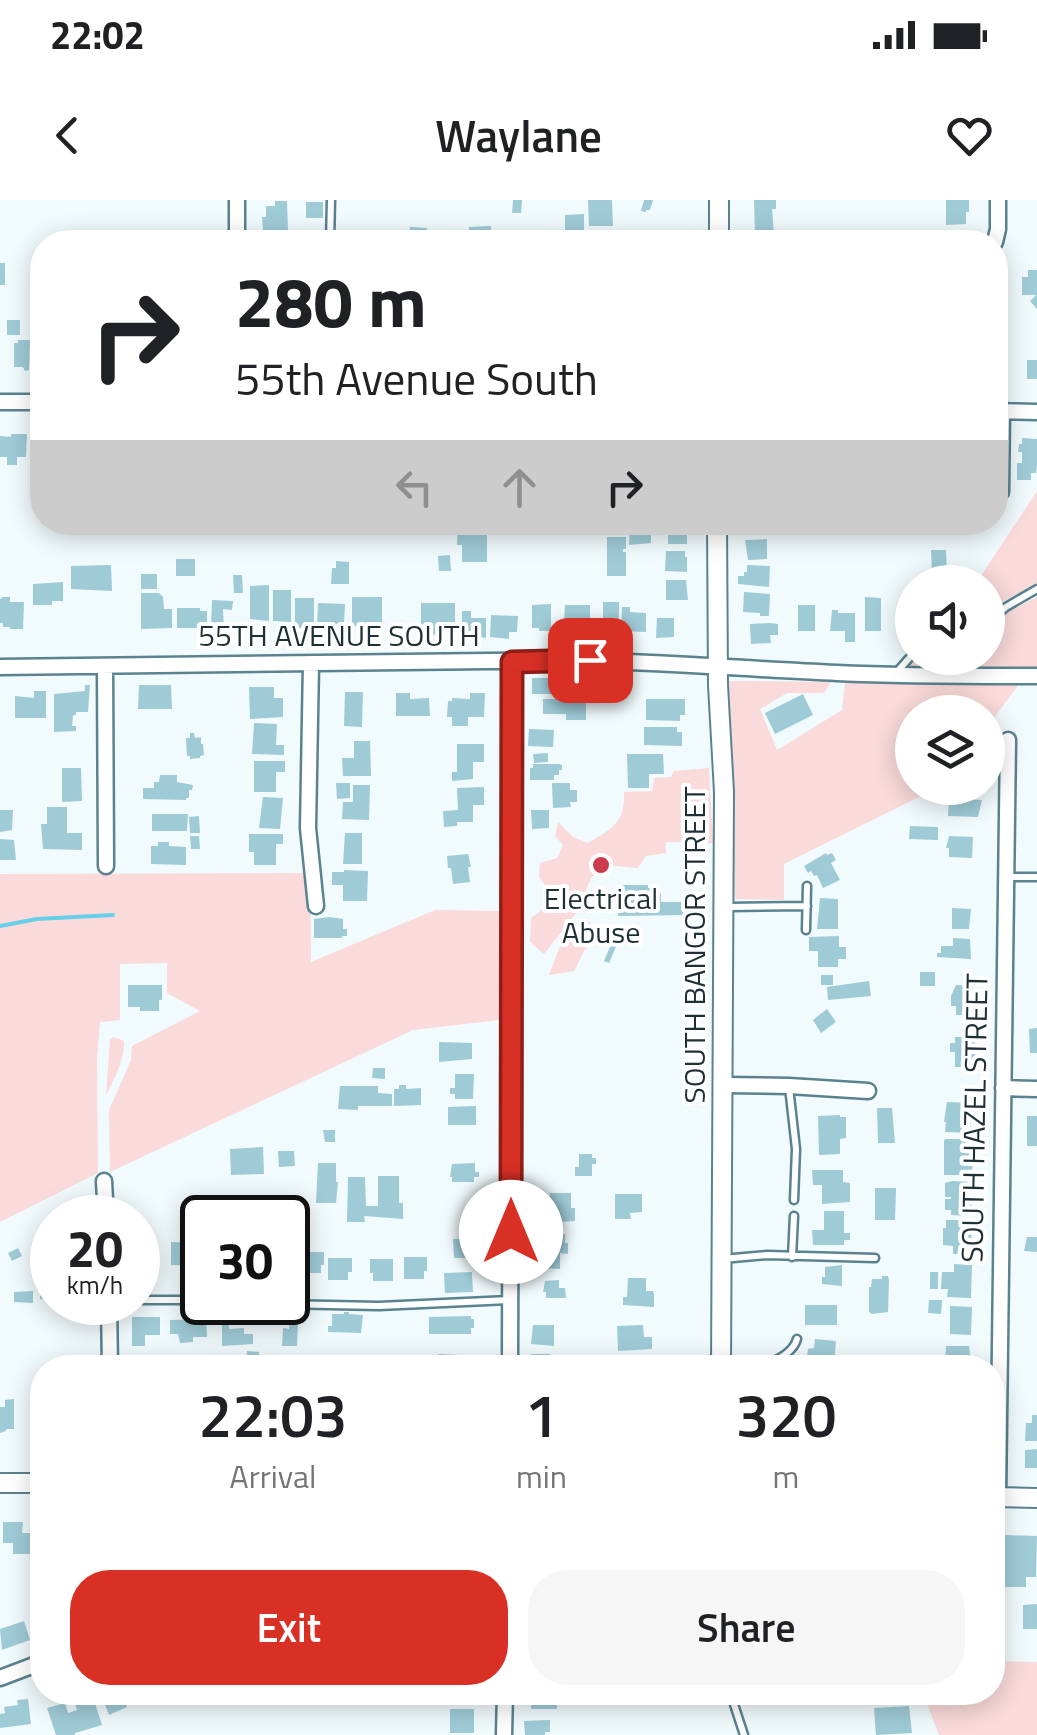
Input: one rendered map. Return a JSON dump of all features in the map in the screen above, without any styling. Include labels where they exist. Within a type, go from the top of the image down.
[{"type":"street","points":[[236,230],[237,200]]},
{"type":"street","points":[[719,200],[719,230]]},
{"type":"street","points":[[998,200],[998,230]]},
{"type":"street","points":[[0,402],[30,402]]},
{"type":"street","points":[[1008,411],[1037,412]]},
{"type":"street","name":"SOUTH BANGOR STREET","points":[[718,535],[718,667],[724,792],[720,1355]]},
{"type":"street","name":"55TH AVENUE SOUTH","points":[[0,667],[650,661],[895,674]]},
{"type":"street","points":[[510,1355],[512,662]]},
{"type":"street","points":[[310,664],[308,828],[316,906]]},
{"type":"street","points":[[105,666],[106,866]]},
{"type":"street","name":"55TH AVENUE SOUTH","points":[[966,675],[1037,676]]},
{"type":"street","name":"SOUTH HAZEL STREET","points":[[997,1355],[1008,740]]},
{"type":"street","points":[[723,1085],[868,1091]]},
{"type":"street","points":[[1003,1088],[1037,1088]]},
{"type":"street","points":[[104,1181],[105,1195]]},
{"type":"street","points":[[109,1325],[110,1355]]},
{"type":"street","points":[[0,1483],[30,1483]]},
{"type":"street","points":[[1005,1500],[1037,1498]]},
{"type":"street","points":[[0,1678],[30,1667]]},
{"type":"street","points":[[504,1735],[505,1705]]},
{"type":"lane","points":[[330,230],[331,200]]},
{"type":"lane","points":[[1005,608],[1037,589]]},
{"type":"lane","points":[[1006,877],[1037,877]]},
{"type":"lane","points":[[806,930],[808,886]]},
{"type":"lane","points":[[724,907],[807,906]]},
{"type":"lane","points":[[788,1086],[796,1149],[794,1200]]},
{"type":"lane","points":[[792,1257],[794,1216]]},
{"type":"lane","points":[[721,1260],[767,1255],[875,1258]]},
{"type":"lane","points":[[310,1305],[510,1300]]},
{"type":"lane","points":[[783,1355],[795,1346],[797,1339]]},
{"type":"lane","points":[[734,1705],[744,1735]]},
{"type":"shaded area","points":[[1037,491],[1037,586],[1005,600],[1005,565],[988,565]]},
{"type":"shaded area","points":[[1037,597],[1037,669],[1005,669],[1006,613]]},
{"type":"shaded area","points":[[1022,680],[1005,703],[1005,695],[895,695],[895,805],[903,805],[784,864],[784,900],[735,899],[729,681],[831,682],[824,693],[787,693],[760,709],[777,750],[842,710],[845,683]]},
{"type":"shaded area","points":[[709,768],[713,843],[666,842],[666,853],[646,856],[638,868],[604,865],[591,878],[577,912],[544,954],[530,942],[531,918],[546,907],[548,890],[539,877],[540,863],[557,858],[563,845],[555,836],[558,822],[573,837],[588,843],[616,824],[624,792],[652,791],[654,778],[671,777],[674,771]]},
{"type":"shaded area","points":[[310,873],[311,962],[435,910],[500,911],[499,1020],[413,1030],[110,1172],[109,1110],[131,1060],[132,1046],[200,1011],[167,993],[167,963],[120,964],[120,1020],[100,1022],[98,1173],[54,1195],[30,1195],[30,1207],[0,1222],[0,874]]},
{"type":"shaded area","points":[[584,918],[596,928],[574,971],[549,975],[560,946]]},
{"type":"shaded area","points":[[113,1037],[124,1041],[124,1048],[106,1096],[110,1040]]},
{"type":"shaded area","points":[[1005,1661],[1037,1662],[1037,1735],[939,1735],[928,1705],[1005,1705]]},
{"type":"building","points":[[513,200],[522,200],[521,213],[512,213]]},
{"type":"building","points":[[588,200],[612,200],[613,226],[589,226]]},
{"type":"building","points":[[644,200],[653,200],[646,212],[641,211]]},
{"type":"building","points":[[754,200],[776,200],[776,209],[772,209],[774,230],[755,230]]},
{"type":"building","points":[[946,200],[969,200],[966,224],[946,225]]},
{"type":"building","points":[[275,201],[287,201],[288,230],[263,230],[266,206],[275,206]]},
{"type":"building","points":[[306,202],[323,202],[323,218],[306,218]]},
{"type":"building","points":[[584,214],[584,230],[565,230],[565,215]]},
{"type":"building","points":[[491,226],[491,230],[469,230]]},
{"type":"building","points":[[0,263],[5,263],[5,285],[0,285]]},
{"type":"building","points":[[1028,270],[1037,270],[1037,309],[1030,301],[1036,295],[1022,295],[1022,277],[1028,277]]},
{"type":"building","points":[[7,320],[20,320],[20,335],[7,335]]},
{"type":"building","points":[[30,340],[29,370],[14,367],[14,343]]},
{"type":"building","points":[[1027,360],[1037,360],[1037,379],[1027,379]]},
{"type":"building","points":[[27,434],[26,457],[17,457],[17,465],[7,465],[7,457],[0,457],[0,436]]},
{"type":"building","points":[[1022,438],[1037,439],[1036,473],[1031,473],[1031,480],[1017,480]]},
{"type":"building","points":[[457,535],[487,535],[487,562],[462,562],[462,545],[457,545]]},
{"type":"building","points":[[630,535],[651,535],[651,543],[629,545]]},
{"type":"building","points":[[668,535],[687,535],[687,544],[668,544]]},
{"type":"building","points":[[607,537],[626,537],[626,576],[607,576]]},
{"type":"building","points":[[767,539],[767,559],[748,560],[745,540]]},
{"type":"building","points":[[931,550],[946,550],[947,565],[932,565]]},
{"type":"building","points":[[666,551],[685,551],[687,572],[665,571]]},
{"type":"building","points":[[450,555],[451,571],[439,571],[438,556]]},
{"type":"building","points":[[176,559],[195,559],[195,576],[176,576]]},
{"type":"building","points":[[336,561],[349,562],[349,584],[331,584]]},
{"type":"building","points":[[111,565],[112,591],[71,589],[71,566]]},
{"type":"building","points":[[747,565],[770,566],[769,587],[738,584],[738,576],[744,576]]},
{"type":"building","points":[[141,574],[157,574],[157,589],[141,589]]},
{"type":"building","points":[[233,575],[242,575],[243,593],[234,593]]},
{"type":"building","points":[[666,580],[686,580],[688,600],[666,600]]},
{"type":"building","points":[[63,582],[63,601],[33,605],[33,584]]},
{"type":"building","points":[[269,585],[269,621],[250,619],[250,586]]},
{"type":"building","points":[[273,590],[291,590],[291,622],[273,621]]},
{"type":"building","points":[[744,592],[770,594],[769,616],[743,612]]},
{"type":"building","points":[[141,593],[159,593],[163,597],[164,609],[172,609],[172,628],[141,629]]},
{"type":"building","points":[[3,597],[10,597],[10,602],[24,602],[23,629],[10,629],[0,623]]},
{"type":"building","points":[[352,597],[382,597],[382,626],[352,626]]},
{"type":"building","points":[[865,597],[881,598],[881,631],[865,631]]},
{"type":"building","points":[[295,598],[314,598],[314,628],[295,628]]},
{"type":"building","points":[[212,600],[233,601],[232,610],[223,609],[224,630],[215,630],[211,625]]},
{"type":"building","points":[[603,602],[619,602],[619,623],[603,622]]},
{"type":"building","points":[[318,603],[345,604],[344,624],[317,627]]},
{"type":"building","points":[[421,603],[455,603],[455,629],[421,635]]},
{"type":"building","points":[[551,604],[551,631],[532,628],[532,605]]},
{"type":"building","points":[[565,605],[590,605],[590,623],[564,622]]},
{"type":"building","points":[[798,605],[815,605],[815,631],[798,631]]},
{"type":"building","points":[[622,607],[646,613],[646,632],[621,631]]},
{"type":"building","points":[[177,608],[207,611],[207,628],[177,628]]},
{"type":"building","points":[[832,610],[855,613],[855,642],[845,642],[845,631],[830,631]]},
{"type":"building","points":[[462,611],[471,611],[471,618],[486,618],[486,638],[462,635]]},
{"type":"building","points":[[491,615],[518,616],[517,632],[509,632],[509,639],[490,637]]},
{"type":"building","points":[[657,618],[674,618],[674,637],[656,638]]},
{"type":"building","points":[[750,624],[778,624],[778,635],[770,635],[771,643],[751,644]]},
{"type":"building","points":[[621,635],[630,635],[629,648],[620,647]]},
{"type":"building","points":[[600,673],[627,674],[627,687],[599,686]]},
{"type":"building","points":[[532,678],[565,678],[565,694],[532,694]]},
{"type":"building","points":[[85,685],[90,685],[88,712],[73,715],[72,726],[76,726],[76,731],[54,732],[54,694],[85,691]]},
{"type":"building","points":[[139,685],[171,685],[172,709],[138,709]]},
{"type":"building","points":[[249,687],[274,687],[274,698],[283,698],[283,717],[250,719]]},
{"type":"building","points":[[34,691],[46,691],[46,718],[15,718],[15,696],[34,698]]},
{"type":"building","points":[[345,692],[363,692],[362,727],[344,726]]},
{"type":"building","points":[[396,693],[410,693],[410,699],[429,698],[430,716],[396,716]]},
{"type":"building","points":[[470,693],[485,693],[484,717],[468,717],[468,726],[452,726],[452,717],[447,717],[448,701],[470,699]]},
{"type":"building","points":[[803,694],[813,715],[775,734],[765,713]]},
{"type":"building","points":[[543,699],[586,699],[586,720],[566,720],[566,714],[543,714]]},
{"type":"building","points":[[646,699],[685,699],[685,715],[680,715],[680,721],[646,720]]},
{"type":"building","points":[[254,723],[277,724],[276,745],[284,745],[284,755],[252,754]]},
{"type":"building","points":[[644,727],[677,727],[677,732],[682,732],[682,746],[644,745]]},
{"type":"building","points":[[529,729],[554,730],[553,747],[528,746]]},
{"type":"building","points":[[190,733],[201,737],[204,755],[200,758],[187,756],[186,738],[190,738]]},
{"type":"building","points":[[354,741],[370,741],[371,776],[343,776],[342,758],[354,758]]},
{"type":"building","points":[[457,744],[484,744],[484,762],[473,762],[473,779],[452,781],[452,772],[457,772]]},
{"type":"building","points":[[548,753],[548,762],[534,763],[533,754]]},
{"type":"building","points":[[627,754],[663,754],[664,774],[649,774],[649,788],[628,788]]},
{"type":"building","points":[[254,761],[285,761],[285,772],[276,772],[276,792],[254,792]]},
{"type":"building","points":[[533,764],[559,764],[562,770],[554,775],[554,780],[530,780]]},
{"type":"building","points":[[62,768],[81,768],[82,801],[62,802]]},
{"type":"building","points":[[160,775],[177,775],[177,782],[193,785],[189,798],[143,799],[143,788],[154,788]]},
{"type":"building","points":[[336,783],[350,783],[350,798],[337,799]]},
{"type":"building","points":[[552,783],[570,783],[570,790],[577,790],[577,802],[570,802],[571,807],[553,808]]},
{"type":"building","points":[[353,785],[370,785],[369,820],[342,819],[343,802],[353,802]]},
{"type":"building","points":[[484,787],[484,805],[473,805],[473,822],[444,827],[443,811],[458,810],[457,788]]},
{"type":"building","points":[[263,797],[283,798],[280,829],[259,828]]},
{"type":"building","points":[[949,805],[981,805],[978,817],[948,816]]},
{"type":"building","points":[[47,807],[67,807],[67,833],[82,833],[82,850],[43,849],[41,824],[47,824]]},
{"type":"building","points":[[0,810],[13,810],[12,830],[0,832]]},
{"type":"building","points":[[531,810],[549,810],[549,828],[532,829]]},
{"type":"building","points":[[152,814],[188,814],[187,831],[152,831]]},
{"type":"building","points":[[199,816],[200,833],[190,833],[189,817]]},
{"type":"building","points":[[910,826],[938,827],[938,840],[909,839]]},
{"type":"building","points":[[345,833],[362,833],[362,864],[343,864]]},
{"type":"building","points":[[249,834],[283,834],[283,844],[276,844],[276,865],[254,865]]},
{"type":"building","points":[[190,836],[199,836],[200,849],[191,849]]},
{"type":"building","points":[[949,836],[973,837],[972,858],[949,857]]},
{"type":"building","points":[[0,839],[14,840],[16,860],[0,860]]},
{"type":"building","points":[[158,842],[186,847],[186,865],[151,864],[151,846],[158,846]]},
{"type":"building","points":[[832,853],[836,860],[831,863],[840,880],[823,888],[817,875],[808,873],[804,866]]},
{"type":"building","points":[[468,854],[470,882],[453,884],[447,856]]},
{"type":"building","points":[[368,871],[367,901],[343,901],[343,885],[332,885],[332,872]]},
{"type":"building","points":[[618,885],[657,888],[661,902],[687,902],[687,915],[618,916]]},
{"type":"building","points":[[820,898],[838,899],[838,929],[817,929]]},
{"type":"building","points":[[952,908],[971,909],[969,929],[952,929]]},
{"type":"building","points":[[314,919],[343,919],[347,936],[314,938]]},
{"type":"building","points":[[615,935],[620,937],[609,963],[604,961]]},
{"type":"building","points":[[839,936],[839,947],[846,947],[846,959],[838,959],[838,967],[818,967],[818,951],[809,951],[809,937]]},
{"type":"building","points":[[953,938],[970,939],[971,959],[937,957],[941,946],[953,946]]},
{"type":"building","points":[[920,972],[935,972],[935,986],[920,986]]},
{"type":"building","points":[[821,975],[833,975],[833,985],[821,985]]},
{"type":"building","points":[[869,981],[871,996],[828,1000],[827,987]]},
{"type":"building","points":[[128,985],[162,985],[159,1011],[128,1007]]},
{"type":"building","points":[[956,985],[973,986],[973,1015],[956,1015],[951,996]]},
{"type":"building","points":[[827,1009],[836,1022],[821,1033],[813,1020]]},
{"type":"building","points":[[1037,1028],[1037,1053],[1030,1053],[1029,1029]]},
{"type":"building","points":[[955,1037],[975,1037],[975,1067],[955,1067],[955,1052],[950,1052],[950,1043],[955,1043]]},
{"type":"building","points":[[439,1042],[472,1043],[472,1059],[439,1062]]},
{"type":"building","points":[[373,1068],[385,1068],[385,1079],[372,1078]]},
{"type":"building","points":[[455,1074],[474,1074],[473,1099],[455,1099],[455,1094],[450,1094],[450,1088],[455,1088]]},
{"type":"building","points":[[399,1085],[406,1085],[406,1089],[421,1088],[421,1105],[394,1106],[394,1089],[399,1089]]},
{"type":"building","points":[[340,1086],[378,1086],[378,1093],[392,1094],[392,1106],[338,1109]]},
{"type":"building","points":[[947,1102],[971,1103],[970,1133],[945,1132]]},
{"type":"building","points":[[476,1106],[476,1125],[448,1125],[448,1107]]},
{"type":"building","points":[[877,1108],[892,1108],[895,1143],[878,1143]]},
{"type":"building","points":[[818,1116],[846,1117],[846,1138],[840,1139],[840,1154],[819,1155]]},
{"type":"building","points":[[1027,1116],[1037,1116],[1037,1146],[1027,1146]]},
{"type":"building","points":[[323,1130],[335,1130],[335,1142],[325,1142]]},
{"type":"building","points":[[946,1139],[973,1139],[972,1175],[944,1175]]},
{"type":"building","points":[[263,1147],[264,1174],[231,1175],[230,1149]]},
{"type":"building","points":[[278,1151],[294,1151],[295,1166],[279,1167]]},
{"type":"building","points":[[579,1154],[596,1158],[592,1176],[575,1176]]},
{"type":"building","points":[[318,1163],[336,1163],[336,1203],[316,1203]]},
{"type":"building","points":[[475,1163],[479,1177],[474,1177],[474,1182],[452,1182],[452,1164]]},
{"type":"building","points":[[812,1170],[843,1170],[843,1182],[850,1183],[850,1202],[822,1204],[822,1185],[813,1185]]},
{"type":"building","points":[[378,1176],[399,1176],[403,1219],[364,1216],[365,1222],[347,1222],[348,1177],[365,1177],[366,1206],[378,1206]]},
{"type":"building","points":[[969,1182],[971,1216],[951,1215],[951,1210],[945,1210],[945,1199],[951,1197],[945,1197],[945,1183]]},
{"type":"building","points":[[875,1188],[896,1188],[895,1220],[875,1220]]},
{"type":"building","points":[[550,1193],[571,1193],[575,1221],[543,1223],[543,1210],[550,1210]]},
{"type":"building","points":[[615,1194],[642,1194],[642,1212],[630,1213],[631,1219],[615,1219]]},
{"type":"building","points":[[824,1211],[844,1211],[844,1233],[850,1233],[850,1240],[844,1240],[844,1245],[813,1245],[812,1230],[824,1230]]},
{"type":"building","points":[[946,1220],[972,1220],[971,1254],[953,1254],[953,1246],[943,1245]]},
{"type":"building","points":[[464,1234],[486,1234],[486,1258],[454,1258],[453,1239],[464,1239]]},
{"type":"building","points":[[543,1234],[565,1234],[568,1254],[560,1253],[560,1269],[542,1268]]},
{"type":"building","points":[[1027,1237],[1037,1237],[1037,1252],[1024,1251]]},
{"type":"building","points":[[171,1242],[180,1242],[180,1265],[171,1265]]},
{"type":"building","points":[[18,1248],[22,1256],[12,1261],[8,1253]]},
{"type":"building","points":[[310,1252],[324,1252],[321,1273],[310,1273]]},
{"type":"building","points":[[404,1257],[427,1257],[424,1279],[404,1279]]},
{"type":"building","points":[[328,1258],[352,1258],[348,1280],[328,1280]]},
{"type":"building","points":[[370,1259],[393,1259],[393,1281],[373,1281]]},
{"type":"building","points":[[954,1264],[972,1265],[971,1298],[947,1297],[948,1289],[941,1289],[942,1272],[954,1272]]},
{"type":"building","points":[[842,1265],[842,1286],[822,1284],[825,1267]]},
{"type":"building","points":[[472,1272],[473,1292],[445,1293],[444,1273]]},
{"type":"building","points":[[930,1272],[938,1272],[938,1289],[930,1289]]},
{"type":"building","points":[[882,1276],[889,1280],[888,1312],[872,1314],[869,1287],[872,1279]]},
{"type":"building","points":[[628,1278],[646,1278],[646,1291],[654,1294],[654,1307],[623,1305]]},
{"type":"building","points":[[559,1280],[566,1298],[546,1298],[545,1281]]},
{"type":"building","points":[[30,1291],[30,1303],[14,1302],[14,1292]]},
{"type":"building","points":[[929,1300],[942,1300],[941,1314],[928,1313]]},
{"type":"building","points":[[805,1305],[837,1305],[837,1325],[805,1325]]},
{"type":"building","points":[[950,1306],[972,1307],[971,1335],[950,1334]]},
{"type":"building","points":[[332,1314],[363,1315],[361,1333],[328,1332]]},
{"type":"building","points":[[471,1316],[471,1334],[429,1334],[429,1317]]},
{"type":"building","points":[[170,1320],[180,1320],[180,1325],[206,1325],[207,1337],[193,1337],[193,1342],[180,1343],[178,1334],[170,1334]]},
{"type":"building","points":[[132,1325],[160,1325],[160,1335],[145,1335],[145,1346],[132,1346]]},
{"type":"building","points":[[222,1325],[229,1325],[229,1329],[244,1328],[244,1334],[253,1334],[253,1344],[222,1346]]},
{"type":"building","points":[[289,1325],[298,1325],[297,1346],[282,1346],[283,1328],[289,1329]]},
{"type":"building","points":[[533,1325],[554,1325],[554,1346],[531,1344]]},
{"type":"building","points":[[643,1325],[644,1337],[652,1337],[652,1349],[618,1351],[617,1326]]},
{"type":"building","points":[[815,1339],[836,1341],[835,1355],[807,1355],[808,1349],[814,1348]]},
{"type":"building","points":[[946,1346],[969,1346],[970,1355],[946,1355]]},
{"type":"building","points":[[14,1399],[14,1429],[0,1433],[0,1407],[5,1407],[5,1400]]},
{"type":"building","points":[[1032,1415],[1037,1415],[1037,1441],[1025,1441],[1026,1423],[1032,1423]]},
{"type":"building","points":[[1037,1449],[1037,1468],[1025,1468],[1025,1450]]},
{"type":"building","points":[[3,1522],[23,1522],[22,1533],[30,1533],[30,1554],[13,1554],[13,1543],[3,1543]]},
{"type":"building","points":[[1005,1535],[1037,1536],[1036,1577],[1026,1577],[1026,1587],[1005,1587]]},
{"type":"building","points":[[1037,1604],[1037,1629],[1023,1629],[1023,1605]]},
{"type":"building","points":[[24,1621],[30,1640],[2,1650],[0,1629]]},
{"type":"building","points":[[28,1699],[31,1724],[0,1728],[4,1707]]},
{"type":"building","points":[[66,1705],[68,1713],[77,1710],[76,1705],[96,1705],[102,1725],[75,1735],[56,1735],[47,1708]]},
{"type":"building","points":[[105,1705],[126,1705],[127,1707],[109,1715]]},
{"type":"building","points":[[531,1705],[557,1705],[557,1709],[531,1709]]},
{"type":"building","points":[[909,1706],[912,1733],[876,1735],[874,1708]]},
{"type":"building","points":[[450,1709],[474,1709],[474,1733],[450,1733]]},
{"type":"building","points":[[550,1720],[550,1732],[545,1735],[525,1735],[524,1721]]},
{"type":"waterway","points":[[0,926],[37,919],[113,915]]},
{"type":"place","name":"Electrical Abuse","points":[[601,865]]},
{"type":"route","points":[[511,1232],[512,662],[590,660]]}]
